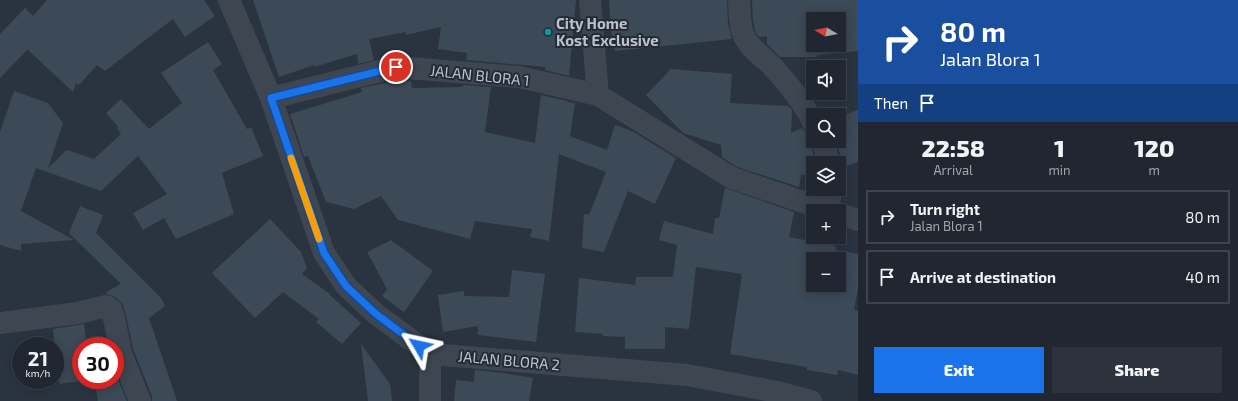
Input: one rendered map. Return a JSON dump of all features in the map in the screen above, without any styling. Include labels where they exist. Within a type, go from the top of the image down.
[{"type":"street","points":[[229,0],[271,98],[324,253],[346,286],[376,314],[430,354],[430,401]]},
{"type":"street","points":[[590,0],[598,95]]},
{"type":"street","points":[[739,0],[741,27],[748,43],[789,86],[806,109]]},
{"type":"street","name":"JALAN BLORA 1","points":[[271,98],[396,67],[519,77],[598,95],[732,178],[808,204]]},
{"type":"street","name":"JALAN BLORA 1","points":[[846,216],[858,220]]},
{"type":"street","points":[[0,323],[78,313],[106,306],[109,307],[114,318],[121,353],[140,401]]},
{"type":"street","name":"JALAN BLORA 2","points":[[430,354],[687,375],[778,392],[810,401]]},
{"type":"building","points":[[47,0],[204,0],[215,16],[185,37],[173,19],[105,71],[97,65],[79,85],[76,83],[73,92],[28,50],[29,48],[0,78],[0,34],[25,8],[33,16]]},
{"type":"building","points":[[253,0],[576,0],[569,76],[545,70],[545,67],[466,60],[467,53],[438,49],[441,27],[406,35],[406,32],[369,39],[374,60],[358,64],[357,54],[314,67],[314,65],[279,77]]},
{"type":"building","points":[[609,0],[727,0],[728,24],[732,39],[615,51],[611,31]]},
{"type":"building","points":[[752,0],[858,0],[858,51],[817,55],[817,57],[780,57],[767,44],[767,36],[759,37],[755,31]]},
{"type":"building","points":[[208,42],[222,64],[213,70],[247,129],[251,127],[263,156],[222,173],[234,214],[176,239],[164,218],[143,230],[133,213],[167,194],[138,156],[101,191],[36,168],[21,211],[74,240],[21,244],[21,251],[0,245],[0,132],[14,91],[48,103],[63,123],[48,168],[67,150],[94,159],[121,134],[116,127],[119,128],[106,113],[121,99],[149,129],[182,103],[161,73]]},
{"type":"building","points":[[671,69],[732,74],[730,103],[788,106],[792,110],[791,133],[802,128],[806,132],[806,148],[811,148],[814,156],[806,156],[806,175],[801,175],[799,187],[737,167],[722,157],[721,145],[683,133],[646,95]]},
{"type":"building","points":[[400,80],[411,81],[412,88],[463,87],[463,85],[491,87],[485,132],[535,143],[541,95],[575,103],[570,136],[607,150],[615,125],[632,131],[676,158],[655,204],[628,191],[604,252],[582,248],[584,214],[589,215],[606,172],[559,154],[549,241],[530,237],[532,229],[475,221],[470,239],[398,220],[381,196],[354,209],[326,202],[308,156],[304,157],[290,114],[362,92],[361,88]]},
{"type":"building","points":[[858,110],[858,162],[846,166],[846,156],[841,156],[838,148],[846,148],[846,114]]},
{"type":"building","points":[[725,188],[794,212],[789,237],[806,240],[806,244],[826,244],[836,246],[835,250],[858,254],[858,289],[854,310],[858,311],[858,375],[838,370],[837,375],[807,370],[807,367],[730,354],[742,274],[696,267],[689,329],[665,327],[665,349],[625,349],[625,337],[575,332],[579,278],[635,285],[636,277],[673,277],[677,245],[659,240],[664,221],[713,234],[715,218],[719,218]]},
{"type":"building","points":[[80,206],[103,215],[96,233],[161,298],[165,306],[149,318],[177,401],[152,401],[152,396],[133,349],[123,305],[117,298],[107,294],[106,292],[121,284],[69,233]]},
{"type":"building","points":[[270,219],[301,252],[307,268],[302,274],[330,294],[361,323],[342,344],[316,322],[319,319],[283,292],[255,318],[212,273]]},
{"type":"building","points":[[391,240],[433,271],[404,312],[382,296],[387,289],[367,252]]},
{"type":"building","points":[[512,270],[545,274],[536,342],[478,335],[478,326],[443,332],[438,295],[464,291],[464,296],[509,297]]},
{"type":"building","points":[[84,324],[86,337],[72,337],[72,382],[64,383],[64,337],[54,337],[53,329]]},
{"type":"building","points":[[361,344],[390,384],[392,401],[368,401]]},
{"type":"building","points":[[475,370],[533,378],[529,401],[454,401],[456,380],[474,382]]},
{"type":"building","points":[[96,389],[122,389],[127,401],[98,401]]},
{"type":"slow traffic","points":[[291,158],[319,239]]},
{"type":"place","name":"City Home Kost Exclusive","points":[[548,32]]},
{"type":"route","points":[[396,67],[271,98],[324,253],[346,286],[376,314],[419,346]]}]
